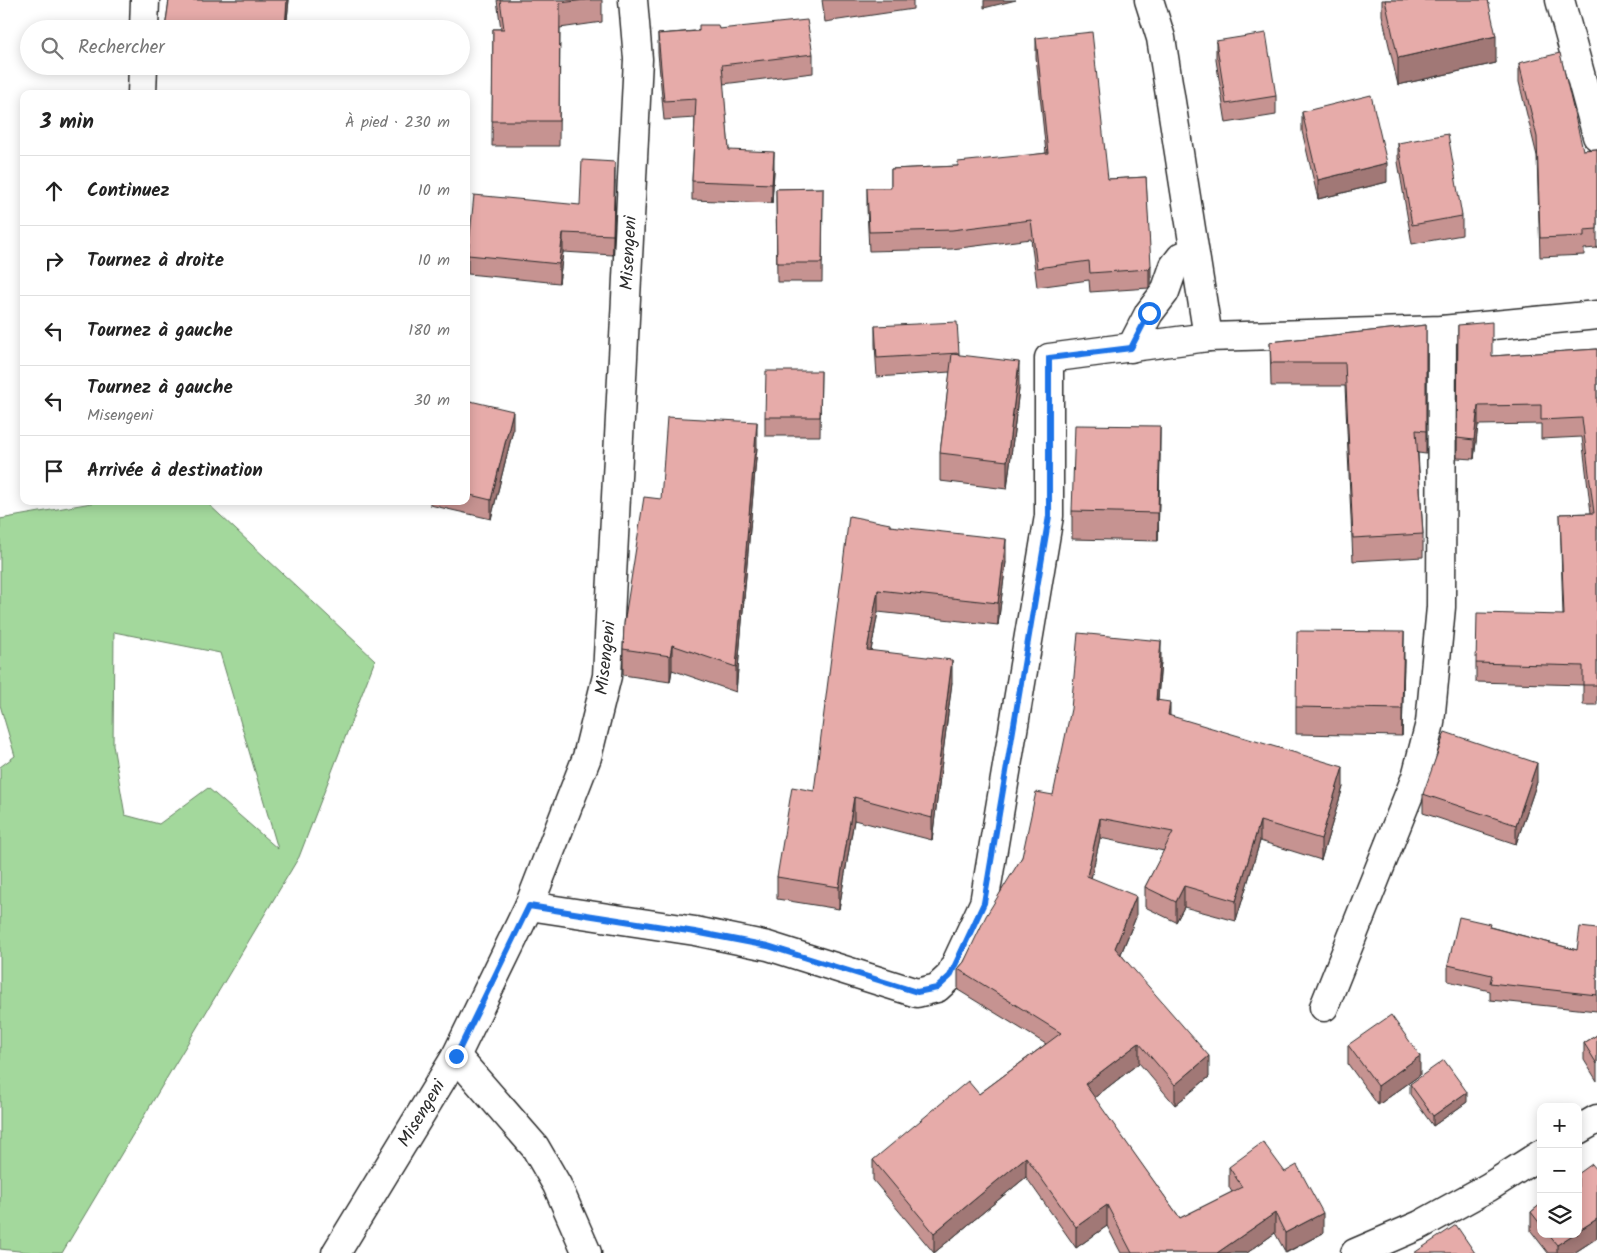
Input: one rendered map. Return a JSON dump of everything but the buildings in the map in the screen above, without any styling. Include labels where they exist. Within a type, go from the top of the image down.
[{"type":"street","points":[[144,20],[145,0]]},
{"type":"street","name":"Misengeni","points":[[336,1253],[456,1056],[529,906],[587,757],[607,676],[638,59],[633,0]]},
{"type":"street","points":[[1149,0],[1161,38],[1208,337]]},
{"type":"street","points":[[1560,0],[1597,136]]},
{"type":"street","points":[[142,90],[143,75]]},
{"type":"street","points":[[1131,348],[1149,313],[1165,292],[1174,266],[1181,258],[1194,251]]},
{"type":"street","points":[[529,906],[695,932],[768,946],[917,992],[937,988],[950,976],[984,903],[1049,516],[1049,358],[1208,337],[1442,330],[1597,315]]},
{"type":"street","points":[[1324,1007],[1416,777],[1430,723],[1441,607],[1442,330]]},
{"type":"street","points":[[456,1056],[535,1147],[557,1185],[587,1253]]},
{"type":"street","points":[[1582,1128],[1597,1119]]},
{"type":"street","points":[[1355,1253],[1420,1225],[1489,1187],[1537,1157]]},
{"type":"green space","points":[[80,505],[209,505],[375,660],[299,857],[62,1253],[37,1253],[0,1249],[0,767],[15,756],[0,705],[0,519]],"holes":[[[114,632],[220,653],[278,849],[208,788],[159,824],[125,815],[113,745]]]},
{"type":"route","points":[[456,1056],[529,906],[695,932],[768,946],[917,992],[937,988],[950,976],[984,903],[1049,516],[1049,358],[1131,348],[1149,313]]}]
